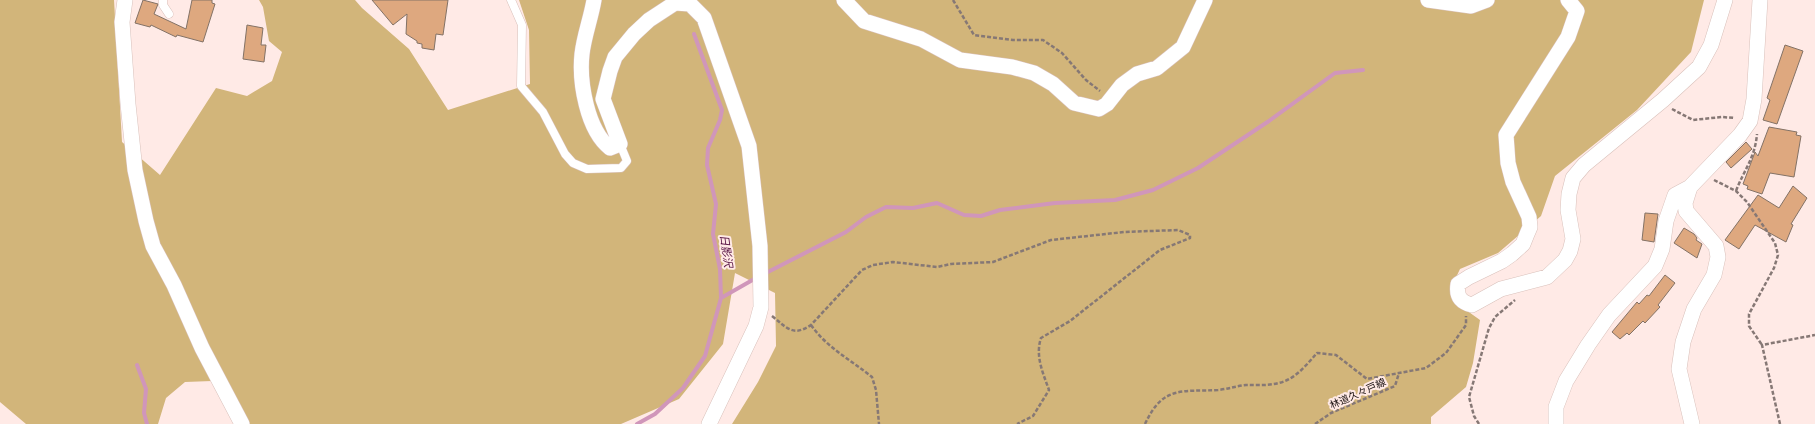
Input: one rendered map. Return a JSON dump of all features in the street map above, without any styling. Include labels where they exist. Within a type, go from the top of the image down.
[{"type":"street","points":[[125,0],[122,22],[128,104],[135,170],[146,222],[153,246],[174,285],[202,348],[242,424]]},
{"type":"street","points":[[594,0],[582,54],[584,98],[596,133],[603,142],[610,148],[620,144],[603,99],[615,57],[634,34],[649,20],[675,3],[690,4],[704,18],[749,146],[753,166],[760,260],[761,307],[756,326],[709,424]]},
{"type":"street","points":[[844,0],[864,21],[921,39],[960,60],[1012,67],[1034,73],[1053,84],[1074,103],[1099,109],[1107,104],[1122,85],[1137,74],[1157,68],[1183,47],[1205,0]]},
{"type":"street","points":[[1428,0],[1472,6],[1487,0]]},
{"type":"street","points":[[1568,0],[1578,11],[1568,37],[1506,135],[1508,163],[1511,176],[1529,217],[1530,226],[1523,244],[1512,254],[1502,261],[1458,284],[1457,292],[1460,299],[1472,305],[1501,289],[1547,277],[1565,260],[1570,251],[1573,238],[1568,210],[1569,194],[1573,178],[1584,164],[1663,100],[1699,67],[1711,46],[1725,0]]},
{"type":"street","points":[[1556,424],[1556,407],[1566,381],[1608,315],[1655,266],[1662,249],[1666,221],[1675,195],[1690,187],[1740,135],[1750,121],[1754,99],[1760,0]]},
{"type":"street","points":[[1690,187],[1685,203],[1686,211],[1716,246],[1718,257],[1714,275],[1694,310],[1683,342],[1679,369],[1692,424]]},
{"type":"lane","points":[[163,0],[163,5],[169,14]]},
{"type":"lane","points":[[511,0],[522,25],[521,86],[543,112],[565,154],[573,163],[587,169],[621,168],[628,161],[620,144]]},
{"type":"path","points":[[953,0],[974,35],[1013,40],[1043,40],[1062,53],[1086,80],[1111,98]]},
{"type":"path","points":[[1663,100],[1672,110],[1693,120],[1722,116],[1750,121],[1756,126],[1756,148],[1736,191]]},
{"type":"path","points":[[1701,174],[1736,191],[1746,202],[1774,243],[1778,255],[1774,268],[1748,314],[1749,326],[1762,345],[1780,424]]},
{"type":"path","points":[[761,307],[792,331],[802,332],[811,325],[862,270],[873,265],[893,262],[937,267],[951,264],[993,262],[1052,240],[1124,232],[1178,230],[1190,235],[1190,238],[1160,250],[1087,309],[1041,338],[1038,347],[1039,359],[1049,390],[1033,416],[1017,424]]},
{"type":"path","points":[[1479,424],[1474,416],[1469,398],[1489,328],[1495,317],[1518,297]]},
{"type":"path","points":[[1144,424],[1152,408],[1175,392],[1188,390],[1224,390],[1241,386],[1272,385],[1286,381],[1306,367],[1317,353],[1336,355],[1367,379],[1426,368],[1446,353],[1466,325],[1466,303]]},
{"type":"path","points":[[811,325],[819,336],[834,347],[841,356],[872,377],[876,390],[879,424]]},
{"type":"path","points":[[1762,345],[1815,335]]},
{"type":"path","name":"林道久々戸線","points":[[1315,424],[1331,413],[1395,386],[1399,373]]},
{"type":"shaded area","points":[[0,0],[114,0],[122,142],[160,175],[216,88],[247,96],[272,81],[282,52],[269,41],[263,7],[259,0],[355,0],[362,8],[409,49],[448,110],[530,84],[529,30],[519,0],[1704,0],[1691,52],[1637,110],[1555,176],[1541,216],[1498,253],[1460,269],[1451,288],[1459,305],[1480,320],[1473,363],[1466,387],[1431,417],[1431,424],[732,424],[758,382],[776,346],[775,293],[735,273],[723,344],[679,399],[621,424],[250,424],[212,381],[185,382],[166,398],[158,424],[26,424],[0,402]]},
{"type":"building","points":[[143,0],[158,4],[154,14],[186,29],[192,0],[212,0],[212,3],[215,4],[203,42],[177,35],[176,37],[151,25],[150,27],[135,23]]},
{"type":"building","points":[[372,0],[448,0],[443,35],[436,34],[434,50],[422,48],[422,44],[417,43],[417,41],[406,34],[407,14],[393,25]]},
{"type":"building","points":[[247,25],[263,28],[261,45],[266,45],[264,62],[243,59]]},
{"type":"building","points":[[1785,45],[1803,51],[1777,124],[1763,120],[1770,100],[1767,98]]},
{"type":"building","points":[[1769,127],[1797,132],[1796,135],[1801,136],[1794,177],[1770,173],[1762,194],[1747,189],[1748,186],[1743,184],[1755,152],[1758,156]]},
{"type":"building","points":[[1746,142],[1752,149],[1731,168],[1726,162]]},
{"type":"building","points":[[1793,186],[1807,198],[1791,224],[1793,225],[1786,242],[1755,225],[1739,249],[1725,240],[1758,195],[1779,208]]},
{"type":"building","points":[[1645,213],[1658,214],[1654,242],[1642,240]]},
{"type":"building","points":[[1684,228],[1694,234],[1697,238],[1696,240],[1702,244],[1697,258],[1674,243]]},
{"type":"building","points":[[1665,275],[1675,283],[1658,305],[1660,307],[1645,323],[1643,321],[1629,335],[1627,333],[1620,339],[1612,332],[1637,302],[1639,304],[1647,295],[1649,296]]},
{"type":"waterway","name":"日影沢","points":[[637,424],[655,414],[683,388],[705,356],[721,298],[720,269],[713,234],[716,204],[707,165],[708,148],[720,120],[722,110],[694,34]]},
{"type":"waterway","points":[[764,274],[846,232],[866,217],[886,207],[913,208],[937,203],[964,215],[981,216],[1000,210],[1055,203],[1115,200],[1153,190],[1198,168],[1269,121],[1335,73],[1363,70]]},
{"type":"waterway","points":[[721,298],[756,278]]},
{"type":"waterway","name":"日影沢","points":[[137,365],[146,389],[144,413],[147,424]]}]
